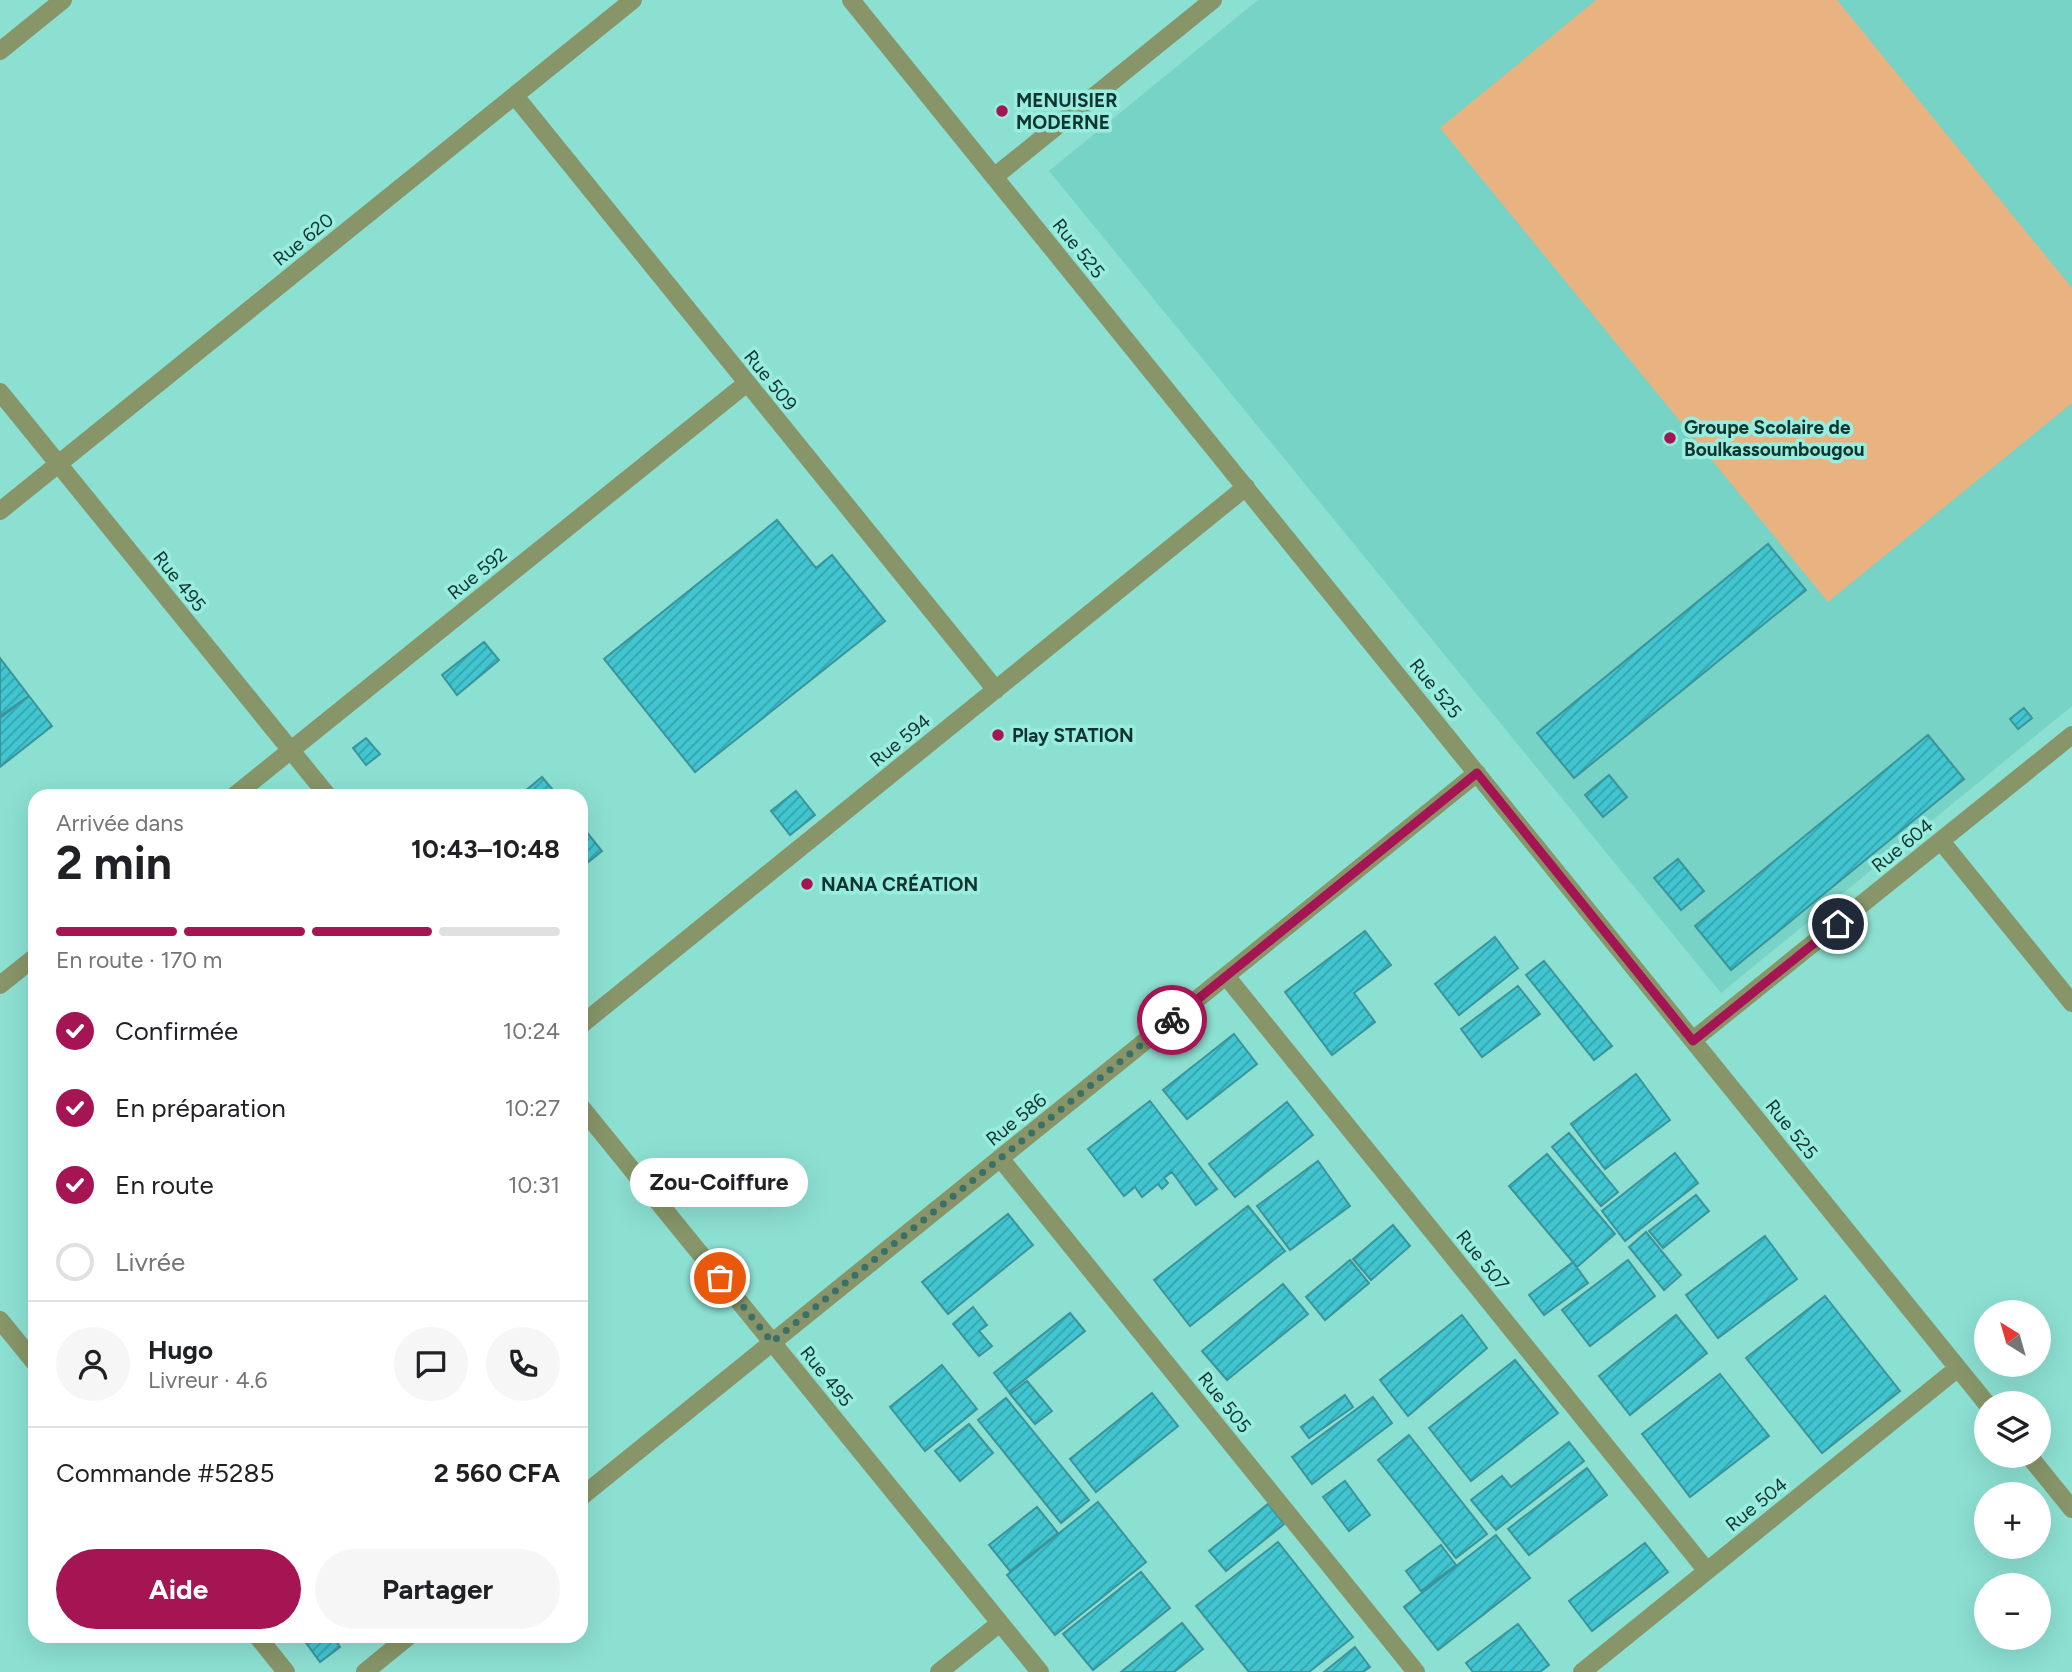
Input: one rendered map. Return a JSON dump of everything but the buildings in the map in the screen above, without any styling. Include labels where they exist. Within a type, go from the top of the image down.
[{"type":"street","name":"Rue 620","points":[[0,511],[633,0]]},
{"type":"street","name":"Rue 525","points":[[851,0],[1976,1391]]},
{"type":"street","points":[[995,177],[1213,0]]},
{"type":"street","points":[[0,51],[61,1]]},
{"type":"street","name":"Rue 509","points":[[514,96],[996,690]]},
{"type":"street","name":"Rue 592","points":[[243,789],[747,383]]},
{"type":"street","name":"Rue 495","points":[[0,392],[322,789]]},
{"type":"street","name":"Rue 594","points":[[588,1019],[1246,487]]},
{"type":"street","name":"Rue 604","points":[[1693,1041],[2072,735]]},
{"type":"street","name":"Rue 586","points":[[588,1491],[1477,773]]},
{"type":"street","points":[[1941,841],[2072,1003]]},
{"type":"street","points":[[0,985],[28,963]]},
{"type":"street","name":"Rue 507","points":[[1226,976],[1707,1571]]},
{"type":"street","name":"Rue 495","points":[[588,1116],[1040,1672]]},
{"type":"street","name":"Rue 505","points":[[1000,1158],[1416,1672]]},
{"type":"street","points":[[0,1320],[28,1354]]},
{"type":"street","name":"Rue 504","points":[[1582,1672],[1958,1368]]},
{"type":"street","points":[[2039,1468],[2072,1509]]},
{"type":"street","points":[[939,1672],[1000,1623]]},
{"type":"street","points":[[263,1643],[286,1672]]},
{"type":"street","points":[[365,1672],[400,1643]]},
{"type":"shaded area","name":"Groupe Scolaire de Boulkassoumbougou","points":[[1258,0],[2072,0],[2072,706],[1721,993],[1049,171]]},
{"type":"shaded area","points":[[1596,0],[1837,0],[2072,288],[2072,403],[1828,602],[1440,128]]},
{"type":"way so far","points":[[720,1278],[772,1342],[1172,1020]]},
{"type":"place","name":"MENUISIER MODERNE","points":[[1002,111]]},
{"type":"place","name":"Groupe Scolaire de Boulkassoumbougou","points":[[1670,438]]},
{"type":"place","name":"Play STATION","points":[[998,735]]},
{"type":"place","name":"NANA CRÉATION","points":[[807,884]]},
{"type":"place","name":"Zou-Coiffure","points":[[720,1278]]},
{"type":"route","points":[[1172,1020],[1477,773],[1693,1041],[1838,924]]}]
